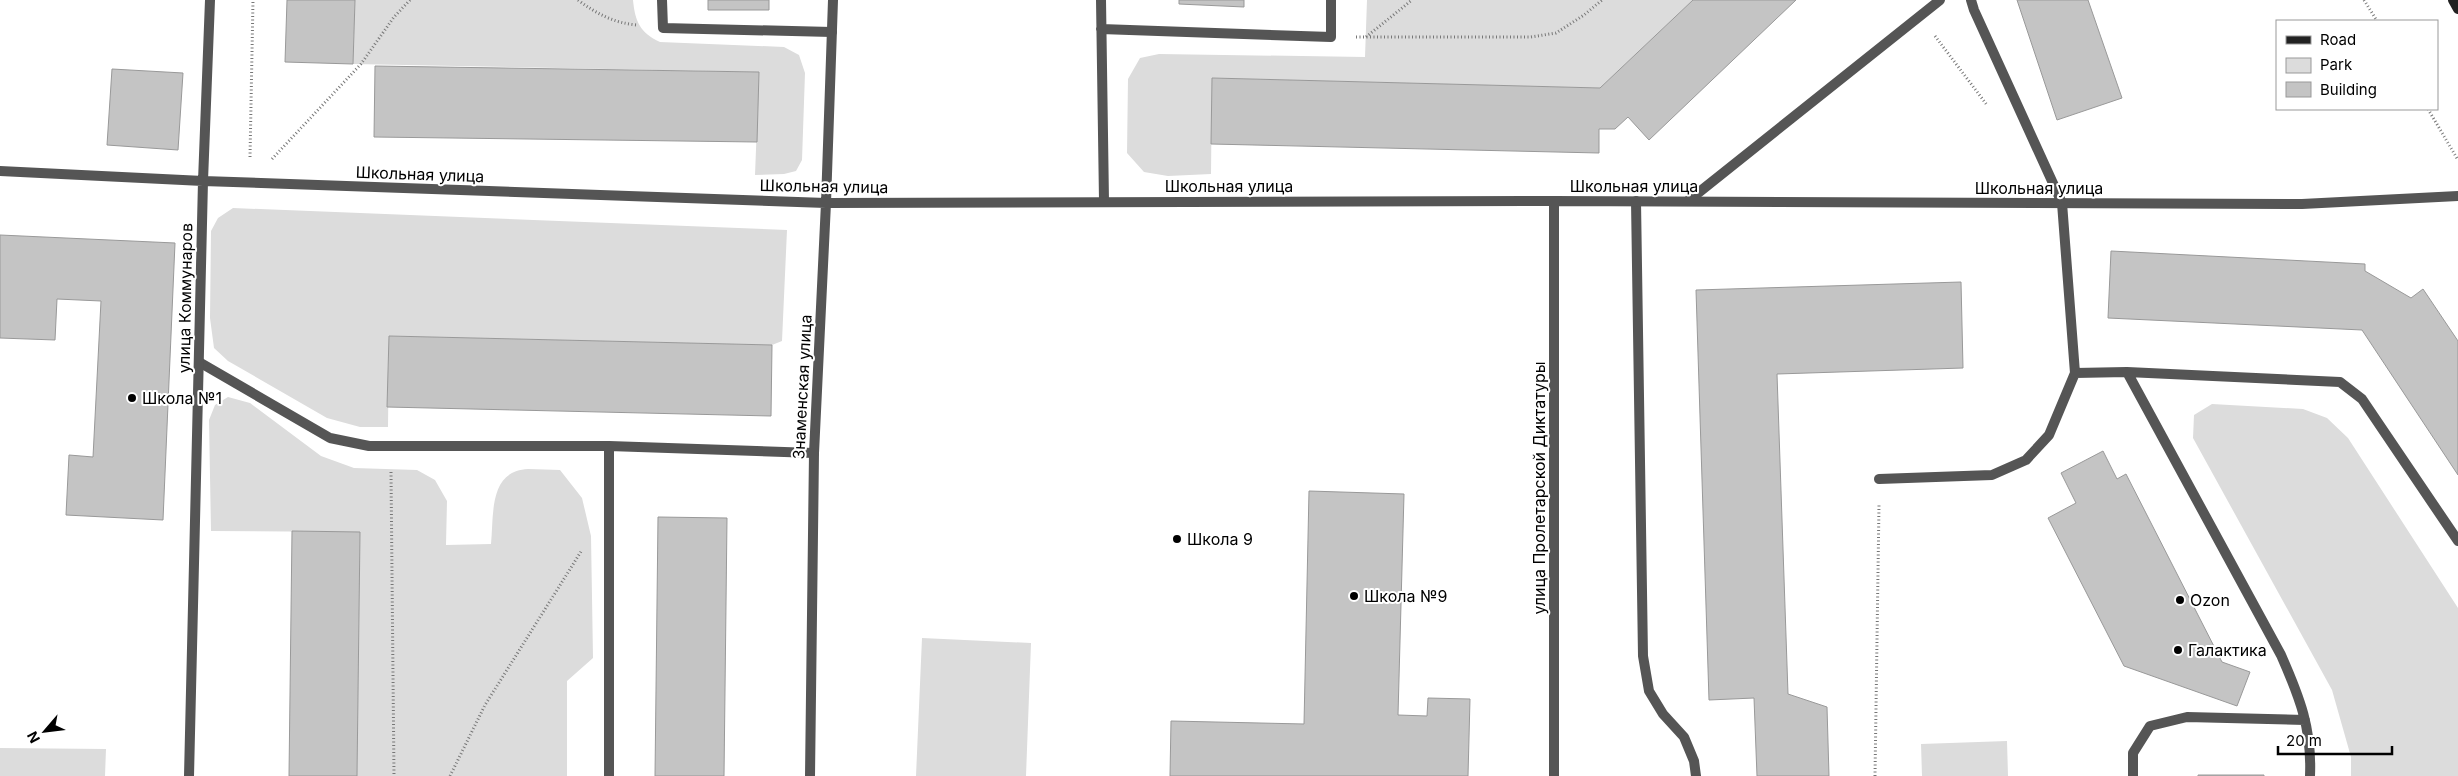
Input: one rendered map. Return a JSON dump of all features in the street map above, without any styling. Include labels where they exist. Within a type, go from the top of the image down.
[{"type":"street","name":"улица Коммунаров","points":[[189,776],[203,181],[210,0]]},
{"type":"street","points":[[662,0],[663,28],[832,32]]},
{"type":"street","name":"Знаменская улица","points":[[810,776],[814,453],[833,0]]},
{"type":"street","points":[[1100,0],[1104,201]]},
{"type":"street","points":[[1101,29],[1331,37],[1331,0]]},
{"type":"street","points":[[1688,201],[1940,0]]},
{"type":"street","points":[[1879,479],[1992,475],[2026,460],[2049,435],[2075,373],[2062,203],[1971,0]]},
{"type":"street","points":[[2453,0],[2458,9]]},
{"type":"street","name":"Школьная улица","points":[[0,171],[250,183],[826,202],[1554,200],[2302,204],[2458,196]]},
{"type":"street","name":"улица Пролетарской Диктатуры","points":[[1554,200],[1554,776]]},
{"type":"street","points":[[1636,201],[1643,656],[1649,691],[1663,714],[1684,737],[1694,761],[1696,776]]},
{"type":"street","points":[[199,362],[330,438],[369,446],[609,446],[814,453]]},
{"type":"street","points":[[2075,373],[2128,372],[2340,382],[2362,399],[2458,541]]},
{"type":"street","points":[[2128,372],[2281,655],[2300,698],[2311,748],[2310,776]]},
{"type":"street","points":[[609,446],[609,776]]},
{"type":"street","points":[[2133,776],[2133,753],[2150,726],[2186,717],[2305,720]]},
{"type":"path","points":[[250,183],[253,0]]},
{"type":"path","points":[[250,183],[361,64],[394,17],[410,0]]},
{"type":"path","points":[[578,0],[598,14],[623,24],[663,28]]},
{"type":"path","points":[[1366,37],[1412,0]]},
{"type":"path","points":[[1331,37],[1531,38],[1556,33],[1584,15],[1602,0]]},
{"type":"path","points":[[2364,0],[2376,20]]},
{"type":"path","points":[[1920,16],[1991,110]]},
{"type":"path","points":[[2429,110],[2458,160]]},
{"type":"path","points":[[391,446],[394,776]]},
{"type":"path","points":[[1875,776],[1879,479]]},
{"type":"path","points":[[450,776],[485,705],[586,544]]},
{"type":"green space","points":[[355,0],[633,0],[635,14],[640,26],[648,35],[660,42],[784,47],[799,55],[805,73],[802,160],[796,171],[784,174],[755,175],[759,72],[353,64]]},
{"type":"green space","points":[[1367,0],[1693,0],[1600,88],[1212,78],[1211,174],[1168,176],[1144,172],[1127,153],[1128,79],[1140,58],[1159,54],[1365,57]]},
{"type":"green space","points":[[233,208],[787,230],[782,341],[772,345],[389,336],[388,427],[360,427],[327,418],[228,361],[214,348],[210,318],[211,231],[218,218]]},
{"type":"green space","points":[[228,397],[250,403],[321,456],[354,468],[417,470],[435,480],[447,501],[446,545],[491,544],[493,508],[500,486],[506,478],[515,472],[528,469],[560,470],[582,498],[591,536],[593,658],[567,681],[567,776],[357,776],[360,532],[211,531],[209,420],[215,405]]},
{"type":"green space","points":[[2212,404],[2303,409],[2327,418],[2348,438],[2458,608],[2458,776],[2351,776],[2351,757],[2332,690],[2193,438],[2194,415]]},
{"type":"green space","points":[[922,638],[1031,643],[1026,776],[916,776]]},
{"type":"green space","points":[[2007,741],[2008,776],[1922,776],[1921,744]]},
{"type":"green space","points":[[0,748],[106,749],[105,776],[0,776]]},
{"type":"building","points":[[287,0],[355,0],[353,64],[285,62]]},
{"type":"building","points":[[708,0],[769,0],[769,10],[708,10]]},
{"type":"building","points":[[1179,0],[1244,0],[1244,7],[1179,4]]},
{"type":"building","points":[[1693,0],[1796,0],[1649,140],[1628,117],[1615,129],[1599,129],[1599,153],[1211,144],[1212,78],[1600,88]]},
{"type":"building","points":[[2017,0],[2088,0],[2122,98],[2057,120]]},
{"type":"building","points":[[375,66],[759,72],[757,142],[374,137]]},
{"type":"building","points":[[112,69],[183,73],[178,150],[107,145]]},
{"type":"building","name":"Школа №1","points":[[0,235],[175,243],[163,520],[66,515],[69,455],[93,457],[101,301],[57,299],[55,340],[0,338]]},
{"type":"building","points":[[2111,251],[2365,264],[2365,271],[2411,298],[2423,289],[2458,341],[2458,475],[2362,330],[2108,318]]},
{"type":"building","points":[[1961,282],[1963,368],[1777,374],[1788,694],[1827,707],[1829,776],[1757,776],[1754,698],[1709,700],[1696,290]]},
{"type":"building","points":[[389,336],[772,345],[771,416],[387,407]]},
{"type":"building","points":[[2103,451],[2117,479],[2126,474],[2222,662],[2250,672],[2237,706],[2124,666],[2048,518],[2076,503],[2061,473]]},
{"type":"building","name":"Школа №9","points":[[1309,491],[1404,494],[1398,715],[1427,716],[1428,698],[1470,699],[1468,776],[1170,776],[1171,721],[1304,724]]},
{"type":"building","points":[[658,517],[727,518],[724,776],[655,776]]},
{"type":"building","points":[[292,531],[360,532],[357,776],[289,776]]},
{"type":"building","points":[[2264,775],[2264,776],[2198,776]]},
{"type":"place","name":"Школа №1","points":[[132,398]]},
{"type":"place","name":"Школа 9","points":[[1177,539]]},
{"type":"place","name":"Школа №9","points":[[1354,596]]},
{"type":"place","name":"Ozon","points":[[2180,600]]},
{"type":"place","name":"Галактика","points":[[2178,650]]}]
